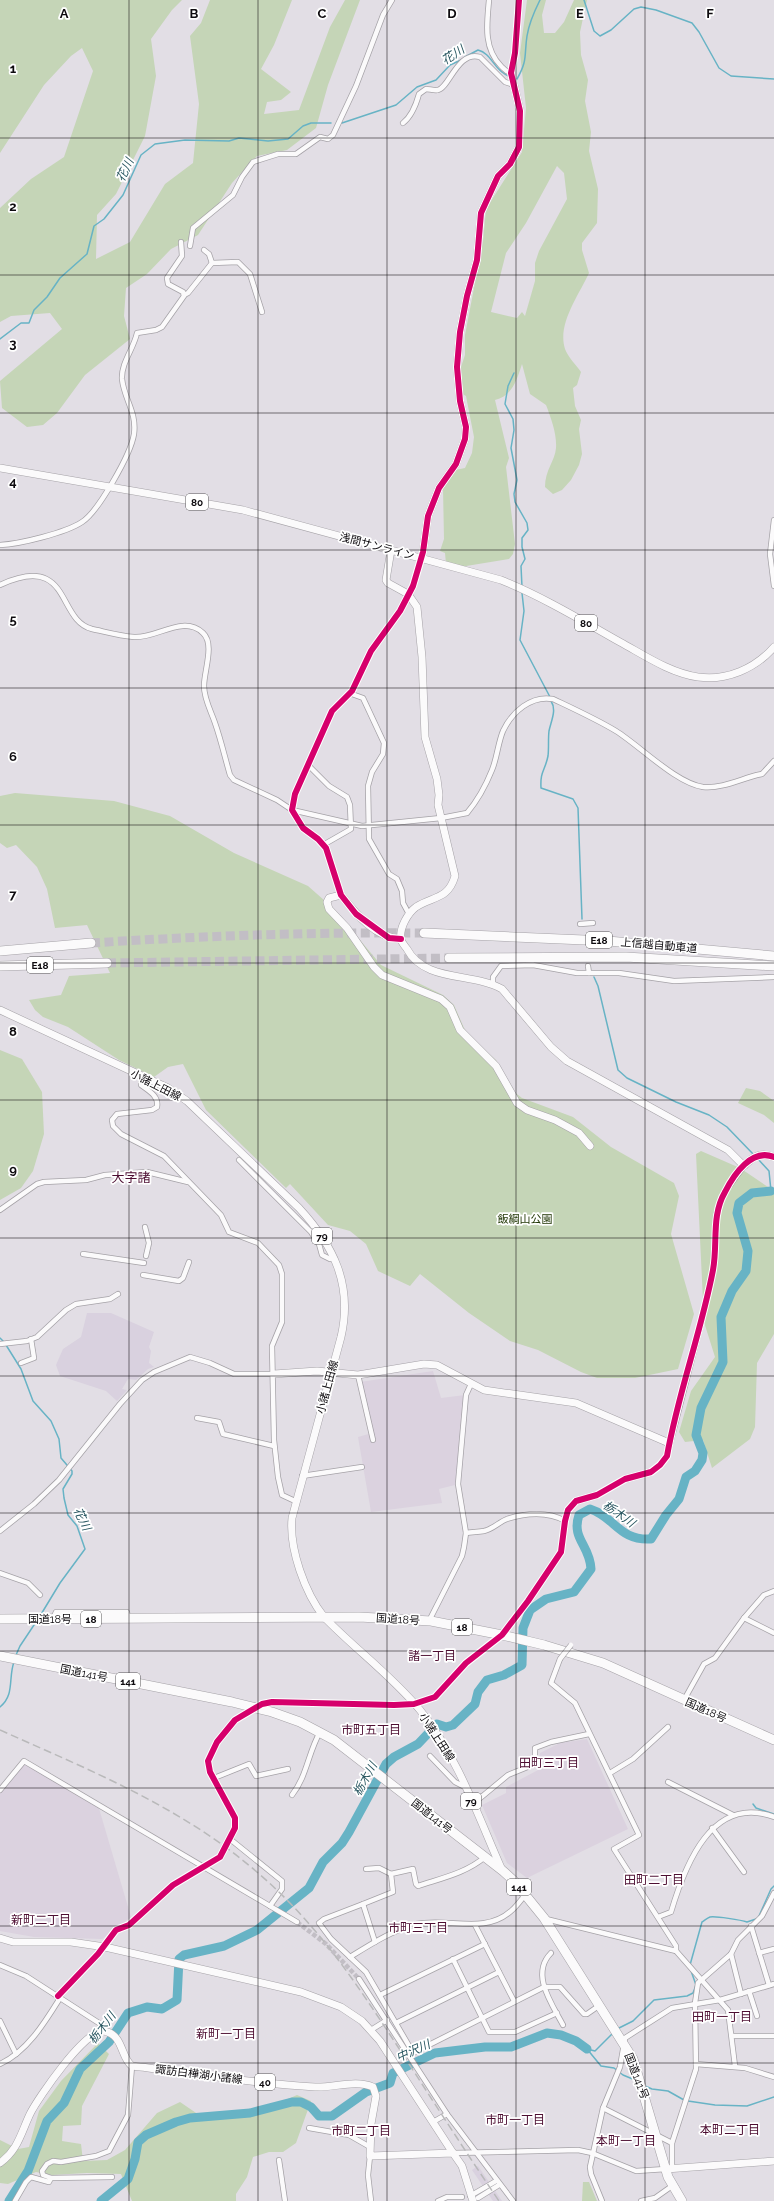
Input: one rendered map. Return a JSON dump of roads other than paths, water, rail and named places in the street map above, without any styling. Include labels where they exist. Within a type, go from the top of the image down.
[{"type":"highway","name":"上信越自動車道","points":[[424,933],[601,940],[774,956]]},
{"type":"highway","name":"E18","points":[[0,951],[91,943]]},
{"type":"highway","name":"上信越自動車道","points":[[449,958],[626,957],[774,966]]},
{"type":"highway","name":"E18","points":[[0,966],[107,963]]},
{"type":"highway","name":"国道18号","points":[[0,1619],[324,1617],[388,1618],[431,1621],[502,1635],[603,1663],[774,1740]]},
{"type":"highway","name":"国道141号","points":[[0,1656],[256,1708],[300,1722],[334,1740],[503,1871],[544,1918],[633,2059],[669,2169],[672,2186],[682,2201]]},
{"type":"street","points":[[190,246],[193,228],[233,196],[242,177],[253,162],[278,154],[296,154],[320,137],[328,139],[333,136],[356,86],[383,15],[392,0]]},
{"type":"street","points":[[488,0],[487,35],[489,46],[497,62],[505,71],[511,73]]},
{"type":"street","points":[[401,939],[389,938],[356,914],[341,895],[326,848],[303,828],[292,810],[295,794],[332,711],[349,693],[371,651],[400,611],[413,586],[423,552],[428,516],[439,488],[456,464],[465,439],[466,427],[460,402],[457,367],[460,332],[467,296],[477,260],[481,213],[498,176],[510,164],[519,146],[520,111],[511,73],[515,52],[518,0]]},
{"type":"street","points":[[403,123],[408,119],[414,109],[419,94],[426,89],[439,90],[444,87],[457,66],[473,56],[480,57],[505,82],[514,85]]},
{"type":"street","points":[[181,242],[182,256],[167,278],[168,284],[183,292],[184,295]]},
{"type":"street","points":[[204,250],[209,254],[212,263]]},
{"type":"street","points":[[0,545],[48,534],[83,522],[110,486],[126,456],[134,435],[134,414],[122,378],[123,369],[135,344],[137,333],[156,330],[162,327],[174,312],[184,295],[188,293],[212,263],[238,262],[250,274],[262,312]]},
{"type":"street","name":"浅間サンライン","points":[[0,468],[243,510],[501,580],[526,590],[666,667],[695,676],[714,678],[742,671],[767,655],[774,647]]},
{"type":"street","points":[[774,520],[770,554],[774,586]]},
{"type":"street","points":[[391,550],[386,580],[388,583],[408,594],[417,607],[422,657],[425,737],[437,779],[439,795],[438,804],[455,876],[453,883],[446,892],[438,898],[417,906],[404,921],[401,939],[410,955],[418,963],[444,974],[493,984],[502,989],[551,1047],[568,1061],[728,1150],[744,1166]]},
{"type":"street","points":[[0,585],[34,576],[45,579],[57,586],[75,614],[87,627],[106,632],[134,638],[149,636],[180,625],[196,628],[203,633],[207,639],[208,648],[204,691],[230,775],[234,780],[276,800],[292,810],[362,826],[441,818],[467,813],[481,793],[491,772],[503,732],[520,707],[543,697],[553,699],[612,729],[650,757],[696,785],[704,787],[720,786],[762,774],[774,761]]},
{"type":"street","points":[[349,693],[363,698],[384,743],[383,754],[372,772],[368,786],[370,825],[369,839],[389,874],[397,879],[402,891],[403,903],[409,914]]},
{"type":"street","points":[[308,765],[329,786],[347,797],[350,805],[351,829],[323,845]]},
{"type":"street","points":[[341,895],[329,898],[326,902],[329,909],[347,928],[374,967],[382,975],[441,999],[450,1007],[460,1030],[496,1066],[517,1103],[527,1110],[555,1120],[579,1133],[590,1146]]},
{"type":"street","points":[[580,924],[593,923]]},
{"type":"street","points":[[493,984],[493,977],[501,966],[533,965],[589,973],[619,973],[674,981],[774,977]]},
{"type":"street","points":[[588,966],[589,973]]},
{"type":"street","name":"小諸上田線","points":[[0,1010],[174,1092],[194,1106],[299,1208],[321,1234],[335,1259],[342,1281],[344,1313],[342,1332],[332,1372],[295,1501],[291,1521],[295,1548],[307,1590],[324,1617],[414,1704],[437,1734],[450,1756],[465,1787],[503,1871]]},
{"type":"street","points":[[141,1076],[141,1085],[157,1099],[157,1107],[152,1110],[117,1114],[112,1120],[113,1126],[128,1138],[160,1152],[221,1215],[229,1232],[258,1243],[281,1269],[283,1283],[282,1322],[272,1346],[274,1374],[274,1446],[282,1495],[295,1501]]},
{"type":"street","points":[[0,2064],[16,2054],[32,2037],[59,1997],[104,1947],[116,1930],[129,1925],[173,1885],[204,1868],[220,1857],[235,1828],[235,1818],[210,1772],[208,1761],[210,1752],[235,1720],[266,1702],[350,1705],[414,1704],[435,1697],[466,1664],[502,1635],[528,1601],[561,1552],[568,1510],[576,1501],[597,1495],[625,1479],[651,1472],[660,1465],[667,1456],[669,1442],[701,1324],[713,1268],[716,1214],[725,1192],[744,1166],[759,1154],[766,1154],[774,1157]]},
{"type":"street","points":[[239,1160],[311,1232],[319,1244],[322,1255],[330,1259],[335,1259]]},
{"type":"street","points":[[0,1210],[37,1184],[44,1182],[86,1180],[105,1175],[147,1172],[188,1182]]},
{"type":"street","points":[[145,1227],[149,1243],[146,1256]]},
{"type":"street","points":[[83,1254],[144,1263]]},
{"type":"street","points":[[143,1275],[179,1281],[183,1278],[189,1262]]},
{"type":"street","points":[[0,1344],[37,1337],[66,1310],[76,1304],[103,1300],[118,1294]]},
{"type":"street","points":[[21,1363],[34,1358],[31,1339]]},
{"type":"street","points":[[0,1531],[34,1504],[59,1480],[120,1404],[142,1380],[154,1372],[190,1357],[210,1363],[234,1374],[274,1374],[317,1371],[358,1375],[433,1364],[445,1367],[471,1384],[490,1391],[576,1403],[669,1442]]},
{"type":"street","points":[[358,1375],[373,1440]]},
{"type":"street","points":[[431,1621],[431,1617],[443,1589],[462,1556],[466,1532],[458,1484],[466,1395],[471,1384]]},
{"type":"street","points":[[196,1418],[219,1422],[223,1434],[274,1446]]},
{"type":"street","points":[[302,1476],[362,1467]]},
{"type":"street","points":[[466,1532],[484,1531],[506,1519],[532,1515],[555,1515],[565,1521]]},
{"type":"street","points":[[0,1573],[28,1583],[40,1595]]},
{"type":"street","points":[[684,1700],[704,1664],[715,1658],[744,1618],[764,1595],[774,1590]]},
{"type":"street","points":[[744,1618],[774,1633]]},
{"type":"street","points":[[571,1645],[560,1659],[551,1683],[575,1702],[639,1835],[614,1849],[676,1946],[676,1950],[720,2000],[730,2018],[735,2066]]},
{"type":"street","points":[[610,1773],[633,1759],[668,1726]]},
{"type":"street","points":[[292,1795],[305,1774],[313,1744],[320,1732]]},
{"type":"street","points":[[473,1804],[508,1775],[535,1764],[535,1748],[551,1742],[590,1734]]},
{"type":"street","points":[[430,1756],[455,1782],[465,1787]]},
{"type":"street","points":[[0,1790],[24,1761],[297,1922]]},
{"type":"street","points":[[214,1778],[249,1764],[256,1776],[288,1769]]},
{"type":"street","points":[[668,1782],[733,1815]]},
{"type":"street","points":[[658,1917],[671,1912],[690,1861],[712,1828],[733,1815],[751,1812],[774,1817]]},
{"type":"street","points":[[712,1828],[744,1872]]},
{"type":"street","points":[[230,1839],[267,1867],[282,1881],[282,1889],[270,1906]]},
{"type":"street","points":[[366,1869],[379,1868],[391,1874],[414,1869],[416,1884],[418,1886],[464,1871],[474,1866],[485,1857]]},
{"type":"street","points":[[391,1874],[393,1892],[324,1919],[319,1923],[330,1939],[366,1972],[380,1994],[411,2053],[447,2114],[513,2201]]},
{"type":"street","points":[[669,2169],[672,2143],[696,2064],[695,2003],[698,1983],[731,1954],[738,1940],[762,1916],[774,1892]]},
{"type":"street","points":[[350,1957],[375,1942],[416,1924],[442,1922],[475,1925],[487,1924],[500,1919],[511,1912],[525,1895]]},
{"type":"street","points":[[363,1904],[375,1942]]},
{"type":"street","points":[[544,1918],[676,1950]]},
{"type":"street","points":[[475,1925],[514,2001]]},
{"type":"street","points":[[602,2201],[590,2174],[592,2153],[603,2108],[620,2067],[625,2038],[672,2008],[720,2000],[771,1985],[751,1926]]},
{"type":"street","points":[[0,1938],[14,1942],[72,1942],[104,1947],[314,1995],[341,2007],[371,2030],[386,2049],[462,2166],[474,2198]]},
{"type":"street","points":[[380,1994],[485,1944]]},
{"type":"street","points":[[760,1953],[774,1949]]},
{"type":"street","points":[[551,1953],[545,1959],[542,1966],[544,1988],[563,2024]]},
{"type":"street","points":[[731,1954],[741,1994]]},
{"type":"street","points":[[453,1959],[489,2032],[515,2032],[557,2013]]},
{"type":"street","points":[[0,1965],[26,1976],[59,1997],[102,2025],[105,2031],[119,2041],[126,2058],[132,2066],[128,2115],[109,2151],[96,2156],[47,2164],[43,2168],[43,2175],[51,2178],[112,2177]]},
{"type":"street","points":[[396,2023],[499,1972]]},
{"type":"street","points":[[359,1978],[411,2053]]},
{"type":"street","points":[[411,2053],[514,2001],[544,1988],[560,1987],[584,2014],[600,2005]]},
{"type":"street","points":[[749,1991],[757,2016]]},
{"type":"street","points":[[371,2030],[387,2020]]},
{"type":"street","points":[[0,2021],[16,2054]]},
{"type":"street","points":[[0,2163],[8,2157],[19,2142],[30,2114],[69,2059],[84,2042],[98,2032],[105,2031]]},
{"type":"street","points":[[732,2036],[774,2036]]},
{"type":"street","points":[[696,2064],[735,2066],[768,2074],[774,2077]]},
{"type":"street","name":"諏訪白樺湖小諸線","points":[[132,2066],[316,2087],[368,2085],[373,2087],[376,2096],[371,2124],[370,2156]]},
{"type":"street","points":[[603,2108],[672,2143]]},
{"type":"street","points":[[433,2122],[447,2114]]},
{"type":"street","points":[[309,2128],[349,2135],[370,2147]]},
{"type":"street","points":[[371,2201],[368,2175],[370,2156],[569,2150],[592,2153],[636,2171],[774,2161]]},
{"type":"street","points":[[279,2160],[285,2201]]},
{"type":"street","points":[[15,2201],[31,2176],[49,2182],[51,2178]]},
{"type":"street","points":[[474,2198],[498,2183]]},
{"type":"street","points":[[474,2198],[498,2183]]},
{"type":"street","points":[[641,2201],[655,2198],[672,2186]]},
{"type":"street","points":[[438,2201],[447,2198],[462,2197]]},
{"type":"waterway","name":"花川","points":[[465,57],[478,50],[483,52],[503,73],[517,79],[523,67],[529,27],[540,0]]},
{"type":"waterway","name":"花川","points":[[584,0],[594,31],[600,36],[611,30],[634,9],[641,7],[656,10],[692,23],[699,32],[719,68],[731,76],[774,79]]},
{"type":"waterway","name":"花川","points":[[342,123],[396,105],[417,87],[436,80],[450,65],[461,60]]},
{"type":"waterway","name":"花川","points":[[0,339],[21,323],[29,323],[34,310],[47,297],[60,278],[87,254],[94,226],[104,219],[123,195],[141,155],[155,144],[185,140],[229,141],[239,138],[268,141],[288,139],[303,126],[311,123],[331,123]]},
{"type":"waterway","points":[[514,373],[508,386],[505,404],[513,419],[514,430],[511,448],[517,480],[514,494],[515,502],[527,523],[528,530],[522,538],[522,547],[525,559],[521,566],[522,587]]},
{"type":"waterway","points":[[522,593],[524,611],[520,640],[550,697]]},
{"type":"waterway","points":[[551,701],[554,712],[549,731],[548,756],[542,774],[541,788],[573,799],[578,808],[582,919]]},
{"type":"waterway","points":[[594,977],[598,986],[618,1070],[627,1078],[676,1102],[709,1115],[727,1127],[754,1155]]},
{"type":"waterway","points":[[758,1159],[769,1171],[771,1191],[774,1192]]},
{"type":"waterway","name":"栃木川","points":[[9,2201],[28,2171],[47,2121],[64,2103],[80,2069],[109,2042],[128,2013],[147,2007],[162,2009],[177,2000],[179,1959],[184,1955],[224,1946],[257,1930],[309,1888],[323,1862],[342,1843],[349,1832],[386,1764],[394,1757],[418,1744],[437,1724],[446,1727],[453,1725],[475,1704],[478,1692],[487,1680],[504,1675],[522,1665],[523,1628],[530,1610],[546,1599],[574,1592],[591,1569],[588,1554],[577,1530],[579,1515],[590,1509],[606,1517],[618,1528],[631,1536],[640,1539],[651,1539],[666,1515],[679,1499],[686,1477],[695,1471],[702,1460],[703,1453],[696,1435],[701,1408],[723,1362],[721,1317],[732,1291],[746,1271],[748,1251],[737,1213],[739,1203],[752,1193],[771,1191]]},
{"type":"waterway","name":"花川","points":[[0,1338],[4,1342]]},
{"type":"waterway","name":"花川","points":[[6,1345],[21,1369],[33,1401],[51,1421],[59,1439],[61,1458],[72,1471],[72,1474],[63,1489],[64,1498],[68,1515],[77,1526],[85,1549],[60,1583],[40,1616]]},
{"type":"waterway","name":"花川","points":[[16,1655],[20,1646],[36,1622]]},
{"type":"waterway","name":"花川","points":[[0,1707],[8,1697],[14,1662]]},
{"type":"waterway","points":[[753,1804],[756,1808],[774,1814]]},
{"type":"waterway","points":[[759,1916],[771,1889],[774,1886]]},
{"type":"waterway","points":[[690,1965],[702,1922],[710,1917],[728,1918],[747,1922],[756,1919]]},
{"type":"waterway","points":[[619,2028],[633,2021],[654,2000],[687,1996],[693,1993],[696,1985],[690,1968]]},
{"type":"waterway","name":"中沢川","points":[[101,2201],[128,2179],[135,2159],[138,2142],[146,2135],[176,2122],[190,2118],[250,2113],[292,2102],[301,2102],[311,2107],[319,2116],[332,2116],[366,2092],[390,2083],[393,2073],[435,2053],[485,2047],[511,2047],[547,2033],[561,2035],[576,2041],[587,2049]]},
{"type":"waterway","points":[[587,2049],[595,2051],[612,2034]]},
{"type":"waterway","name":"中沢川","points":[[587,2049],[601,2066],[614,2068],[623,2075],[635,2080]]},
{"type":"waterway","name":"中沢川","points":[[645,2086],[652,2089],[668,2091],[684,2100]]},
{"type":"waterway","name":"中沢川","points":[[688,2101],[715,2105],[747,2106],[774,2097]]},
{"type":"tunnel","points":[[91,943],[258,935],[424,933]]},
{"type":"tunnel","points":[[107,963],[449,958]]},
{"type":"tunnel","points":[[297,1922],[326,1944],[359,1979]]},
{"type":"railway","points":[[0,1730],[98,1774],[162,1807],[223,1845],[274,1887],[315,1930],[333,1952],[383,2024],[499,2201]]},
{"type":"district","name":"大字諸","points":[[131,1177]]},
{"type":"district","name":"諸一丁目","points":[[432,1656]]},
{"type":"district","name":"市町五丁目","points":[[371,1730]]},
{"type":"district","name":"田町三丁目","points":[[549,1763]]},
{"type":"district","name":"田町二丁目","points":[[654,1880]]},
{"type":"district","name":"新町二丁目","points":[[41,1920]]},
{"type":"district","name":"市町三丁目","points":[[418,1928]]},
{"type":"district","name":"田町一丁目","points":[[722,2017]]},
{"type":"district","name":"新町一丁目","points":[[226,2034]]},
{"type":"district","name":"市町一丁目","points":[[515,2120]]},
{"type":"district","name":"本町二丁目","points":[[730,2130]]},
{"type":"district","name":"市町二丁目","points":[[361,2131]]},
{"type":"district","name":"本町一丁目","points":[[626,2141]]},
{"type":"park label","name":"飯綱山公園","points":[[525,1219]]}]
